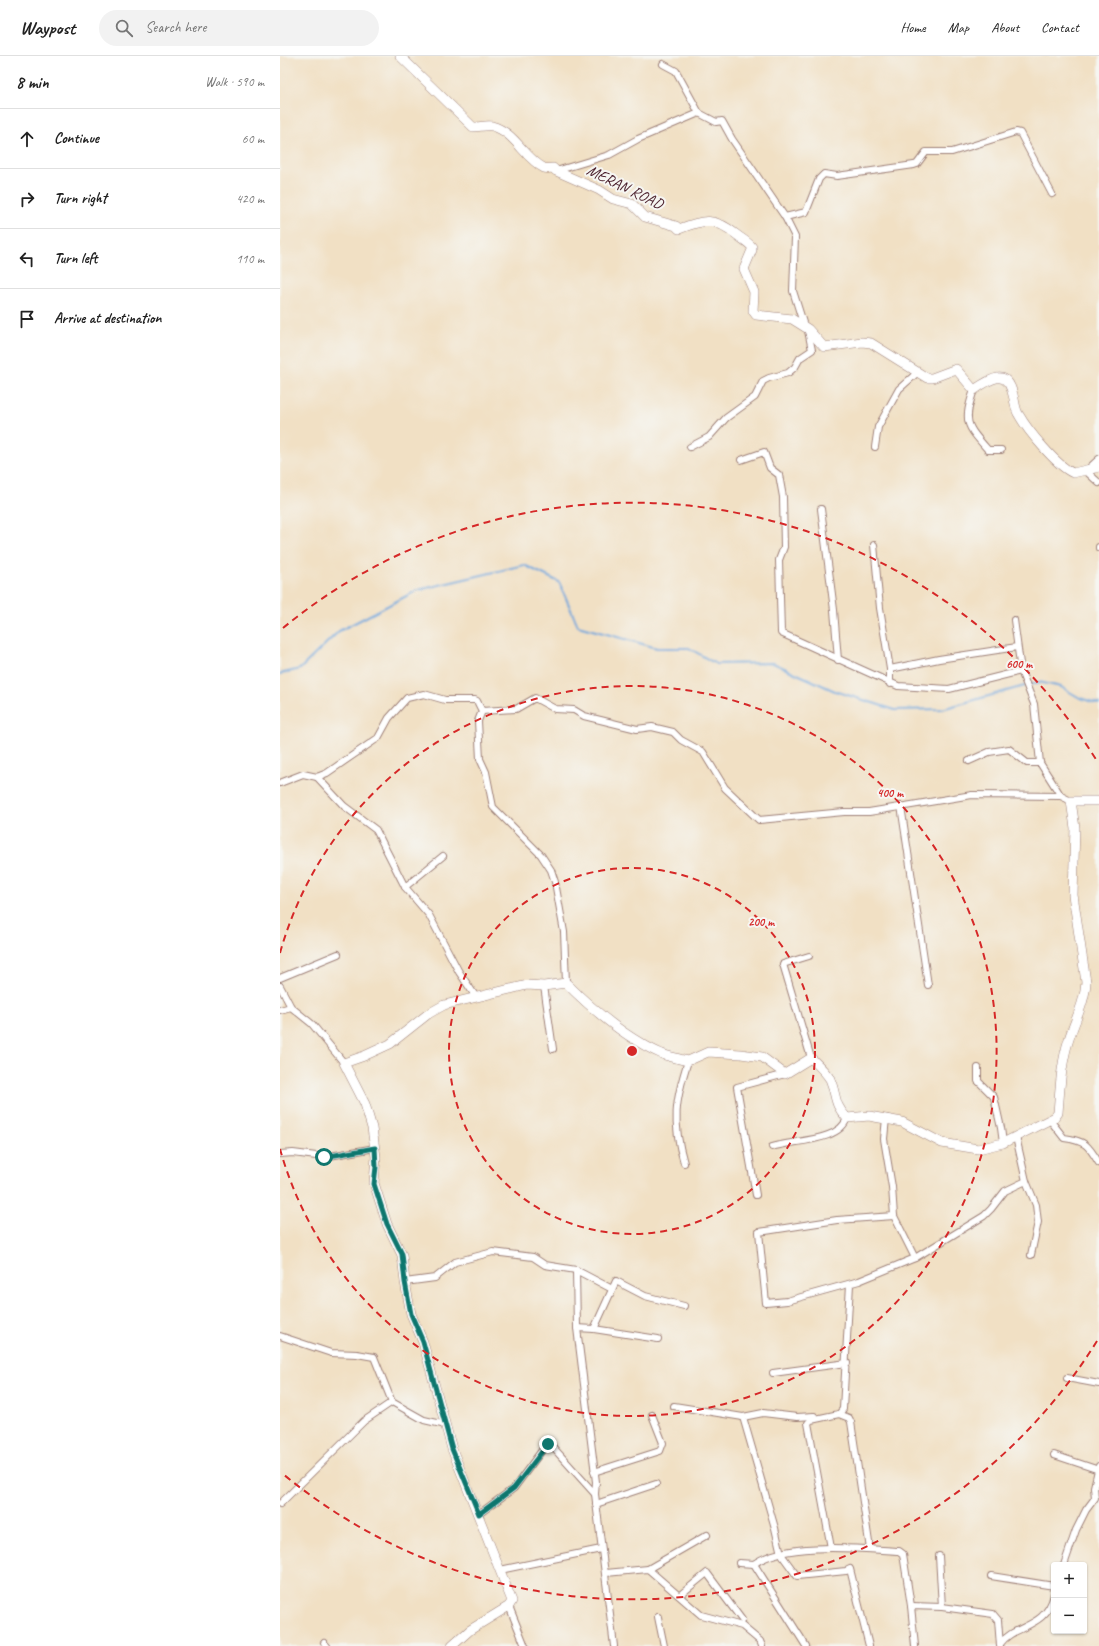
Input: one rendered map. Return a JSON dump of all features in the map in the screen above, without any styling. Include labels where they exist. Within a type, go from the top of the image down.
[{"type":"street","name":"MERAN ROAD","points":[[400,56],[474,127],[488,126],[498,128],[516,141],[525,151],[544,167],[553,168],[556,171],[599,190],[613,199],[632,204],[645,217],[676,226],[679,229],[699,222],[711,221],[725,225],[752,247],[744,269],[754,292],[754,313],[756,316],[792,319],[806,328],[824,347],[862,342],[871,343],[927,378],[932,378],[956,369],[974,390]]},
{"type":"street","points":[[663,64],[676,71],[699,113],[716,122],[722,121],[732,139],[786,218],[795,237],[793,291],[812,348],[811,352],[800,358],[795,367],[788,373],[763,381],[755,397],[726,418],[709,436],[690,447]]},
{"type":"street","points":[[556,171],[609,155],[638,139],[699,113]]},
{"type":"street","points":[[786,218],[806,212],[819,179],[824,174],[837,176],[914,165],[917,164],[923,154],[929,151],[952,152],[1016,132],[1020,133],[1052,194]]},
{"type":"street","points":[[875,447],[878,427],[899,389],[918,372]]},
{"type":"street","points":[[1001,450],[988,450],[971,431],[968,424],[968,409],[974,390],[994,377],[1009,383],[1018,414],[1047,451],[1067,471],[1073,473],[1099,467]]},
{"type":"street","points":[[742,460],[764,452],[770,468],[779,475],[783,497],[784,547],[779,560],[781,633],[890,684],[898,686],[949,689],[1021,671]]},
{"type":"street","points":[[1086,471],[1099,459]]},
{"type":"street","points":[[1086,471],[1099,483]]},
{"type":"street","points":[[821,509],[834,610],[838,660]]},
{"type":"street","points":[[874,545],[880,608],[890,669],[890,684]]},
{"type":"street","points":[[1014,620],[1021,671],[1034,704],[1040,762],[1061,796]]},
{"type":"street","points":[[890,669],[939,659],[1017,647]]},
{"type":"street","points":[[280,783],[303,774],[317,777],[327,773],[378,738],[389,718],[407,698],[424,694],[445,700],[472,699],[477,701],[482,711],[478,721],[480,760],[486,772],[493,807],[541,856],[551,870],[555,882],[564,932],[566,983],[588,1005],[635,1038],[662,1054],[688,1061],[708,1052],[762,1057],[785,1074]]},
{"type":"street","points":[[482,711],[516,709],[535,698],[554,709],[574,710],[584,716],[637,729],[652,727],[673,732],[682,740],[703,752],[725,788],[759,820],[844,812],[869,812],[972,795],[1061,796],[1071,801],[1099,802]]},
{"type":"street","points":[[969,760],[989,752],[1009,749],[1027,763],[1040,762]]},
{"type":"street","points":[[317,777],[344,806],[376,830],[405,887],[429,915],[459,972],[476,997]]},
{"type":"street","points":[[847,1118],[869,1116],[886,1118],[907,1124],[942,1143],[978,1149],[1002,1143],[1016,1137],[1050,1120],[1058,1113],[1060,1077],[1069,1039],[1086,988],[1073,895],[1075,828],[1071,801]]},
{"type":"street","points":[[901,806],[928,986]]},
{"type":"street","points":[[405,887],[443,856]]},
{"type":"street","points":[[280,978],[338,954]]},
{"type":"street","points":[[809,956],[783,964],[811,1058],[825,1072],[830,1081],[839,1110],[847,1118]]},
{"type":"street","points":[[344,1063],[390,1044],[437,1008],[527,984],[544,986],[566,983]]},
{"type":"street","points":[[280,986],[291,1007],[312,1024],[344,1063],[365,1104],[372,1128],[375,1148],[376,1167],[374,1184],[387,1224],[402,1254],[411,1314],[423,1342],[452,1449],[479,1514],[512,1601],[509,1606],[470,1630],[452,1646]]},
{"type":"street","points":[[544,986],[553,1049]]},
{"type":"street","points":[[280,1010],[291,1007]]},
{"type":"street","points":[[756,1194],[737,1087],[785,1074],[811,1058]]},
{"type":"street","points":[[684,1163],[678,1142],[675,1119],[679,1089],[688,1061]]},
{"type":"street","points":[[978,1068],[978,1081],[994,1097],[1001,1128],[1002,1143]]},
{"type":"street","points":[[772,1147],[786,1143],[821,1138],[842,1128],[847,1118]]},
{"type":"street","points":[[886,1118],[884,1139],[892,1187],[894,1216],[915,1258]]},
{"type":"street","points":[[1050,1120],[1064,1138],[1079,1140],[1085,1143],[1099,1163]]},
{"type":"street","points":[[1016,1137],[1026,1181],[1036,1205],[1038,1222],[1031,1256]]},
{"type":"street","points":[[280,1154],[293,1153],[324,1157],[375,1148]]},
{"type":"street","points":[[894,1216],[837,1220],[759,1232],[766,1303],[787,1301],[850,1284],[915,1258],[984,1216],[1005,1191],[1026,1181]]},
{"type":"street","points":[[405,1282],[436,1278],[455,1262],[493,1252],[533,1257],[545,1265],[576,1270],[612,1289]]},
{"type":"street","points":[[576,1270],[577,1328],[594,1472],[601,1549],[606,1573],[614,1646]]},
{"type":"street","points":[[594,1329],[614,1282],[618,1281],[645,1296],[684,1306]]},
{"type":"street","points":[[841,1412],[847,1363],[846,1331],[850,1284]]},
{"type":"street","points":[[577,1328],[594,1329],[658,1339]]},
{"type":"street","points":[[280,1336],[331,1353],[357,1354],[374,1357],[392,1402],[424,1420],[446,1425]]},
{"type":"street","points":[[773,1373],[847,1363]]},
{"type":"street","points":[[1067,1378],[1099,1384]]},
{"type":"street","points":[[280,1504],[364,1421],[392,1402]]},
{"type":"street","points":[[674,1406],[743,1416],[774,1413],[783,1416],[807,1418],[841,1412]]},
{"type":"street","points":[[831,1548],[808,1423],[811,1420],[841,1412]]},
{"type":"street","points":[[841,1412],[851,1422],[870,1549]]},
{"type":"street","points":[[594,1472],[660,1450],[663,1443],[652,1415]]},
{"type":"street","points":[[743,1416],[781,1554],[797,1576],[846,1571],[850,1569],[869,1646]]},
{"type":"street","points":[[479,1514],[514,1488],[548,1444],[595,1494]]},
{"type":"street","points":[[1054,1455],[1098,1468],[1094,1487],[1095,1498],[1086,1510],[1076,1530],[1065,1562]]},
{"type":"street","points":[[596,1504],[656,1484]]},
{"type":"street","points":[[606,1573],[648,1568],[706,1535]]},
{"type":"street","points":[[739,1563],[754,1564],[761,1558],[806,1548],[870,1549],[902,1552],[911,1606],[915,1646]]},
{"type":"street","points":[[500,1570],[601,1549]]},
{"type":"street","points":[[939,1556],[942,1608]]},
{"type":"street","points":[[754,1564],[806,1646]]},
{"type":"street","points":[[648,1568],[701,1615],[742,1626],[760,1641],[762,1646]]},
{"type":"street","points":[[680,1595],[707,1573],[708,1577],[742,1620]]},
{"type":"street","points":[[991,1576],[1051,1586]]},
{"type":"street","points":[[1000,1645],[1005,1637],[1038,1620],[1053,1598]]},
{"type":"street","points":[[509,1606],[525,1646]]},
{"type":"street","points":[[911,1606],[993,1614],[998,1620],[1000,1645]]},
{"type":"street","points":[[658,1617],[664,1646]]},
{"type":"waterway","points":[[280,674],[300,669],[339,631],[418,590],[524,565],[559,582],[578,626],[657,648],[689,648],[716,664],[773,663],[835,691],[895,710],[942,709],[1039,682],[1061,687],[1080,698],[1099,704]]},
{"type":"route","points":[[324,1157],[375,1148],[376,1167],[374,1184],[387,1224],[402,1254],[411,1314],[423,1342],[452,1449],[479,1514],[514,1488],[548,1444]]}]
